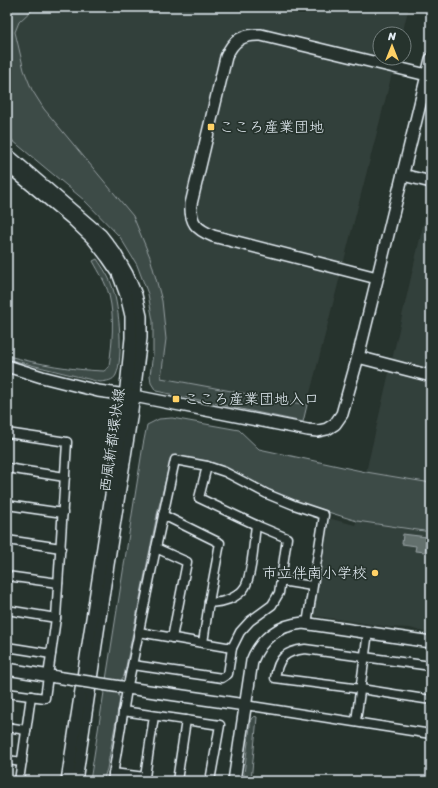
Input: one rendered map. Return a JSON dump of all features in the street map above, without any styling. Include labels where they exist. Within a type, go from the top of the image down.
[{"type":"street","points":[[377,278],[213,236],[201,231],[195,224],[191,215],[191,204],[226,57],[230,48],[236,41],[244,36],[252,34],[262,35],[429,76]]},
{"type":"street","points":[[7,366],[42,377],[91,389],[308,430],[318,431],[327,429],[335,424],[342,414],[358,357],[402,175],[429,76],[431,59]]},
{"type":"street","name":"西風新都環状線","points":[[7,154],[101,235],[115,253],[127,274],[136,295],[141,316],[141,338],[130,396],[67,781]]},
{"type":"street","name":"西風新都環状線","points":[[7,165],[71,218],[93,239],[118,273],[131,316],[130,396],[76,781]]},
{"type":"street","points":[[402,175],[431,182]]},
{"type":"street","points":[[358,357],[431,376]]},
{"type":"street","points":[[7,433],[67,442],[56,618],[51,654],[52,676],[45,698],[7,693]]},
{"type":"street","points":[[154,716],[145,777],[112,777],[123,711],[124,688],[133,665],[175,460],[207,466],[225,472],[267,494],[324,515],[307,624]]},
{"type":"street","points":[[133,665],[222,678],[228,674],[232,648],[240,632],[250,621],[272,604],[279,593],[282,581],[287,538],[199,498],[207,466]]},
{"type":"street","points":[[7,468],[65,477]]},
{"type":"street","points":[[7,505],[63,513]]},
{"type":"street","points":[[163,515],[220,543],[203,643]]},
{"type":"street","points":[[209,602],[215,603],[228,600],[238,594],[244,587],[248,578],[256,525]]},
{"type":"street","points":[[7,540],[61,548]]},
{"type":"street","points":[[156,548],[187,562],[172,638]]},
{"type":"street","points":[[7,576],[58,583]]},
{"type":"street","points":[[282,581],[312,586]]},
{"type":"street","points":[[7,610],[56,618]]},
{"type":"street","points":[[234,781],[252,661],[263,641],[269,636],[281,628],[296,624],[307,624],[431,642]]},
{"type":"street","points":[[139,632],[232,648]]},
{"type":"street","points":[[356,721],[368,632]]},
{"type":"street","points":[[7,647],[51,654]]},
{"type":"street","points":[[431,666],[305,649],[293,650],[283,657],[277,667],[275,678],[431,700]]},
{"type":"street","points":[[7,669],[124,688],[356,721],[431,734]]},
{"type":"street","points":[[19,781],[32,696]]},
{"type":"street","points":[[123,711],[220,725],[210,781]]},
{"type":"street","points":[[177,781],[186,720]]},
{"type":"street","points":[[7,727],[26,730]]},
{"type":"street","points":[[7,760],[22,762]]},
{"type":"shaded area","points":[[7,7],[35,7],[19,22],[15,32],[24,70],[32,90],[44,109],[133,216],[150,257],[162,301],[166,339],[161,378],[307,405],[303,422],[156,391],[151,383],[150,375],[153,354],[153,321],[148,294],[137,265],[120,237],[84,200],[7,136]]},
{"type":"shaded area","points":[[35,7],[409,7],[404,26],[372,26],[372,66],[394,66],[307,405],[161,378],[166,339],[133,216],[44,109],[32,90],[24,70],[15,32],[19,22]]},
{"type":"shaded area","points":[[431,191],[431,483],[366,472]]},
{"type":"shaded area","points":[[97,259],[110,281],[117,308],[120,332],[120,357],[115,377],[110,380],[100,382],[7,359],[8,356],[56,366],[104,371],[109,367],[112,340],[111,304],[108,291],[93,261]]},
{"type":"shaded area","points":[[172,418],[239,430],[259,449],[366,472],[431,483],[431,532],[357,521],[312,507],[268,490],[234,472],[214,464],[172,455],[158,510],[124,676],[119,687],[118,693],[120,699],[107,769],[103,781],[90,781],[147,425],[159,419]]},
{"type":"shaded area","name":"市立伴南小学校","points":[[328,518],[355,525],[357,521],[431,532],[431,634],[410,628],[389,627],[315,616],[312,613]]},
{"type":"shaded area","points":[[403,534],[427,537],[425,552],[415,551],[416,546],[402,544]]},
{"type":"shaded area","points":[[254,716],[257,717],[251,781],[243,781],[251,719]]},
{"type":"place","name":"こころ産業団地","points":[[211,127]]},
{"type":"place","name":"こころ産業団地入口","points":[[176,399]]},
{"type":"place","name":"市立伴南小学校","points":[[375,573]]}]
